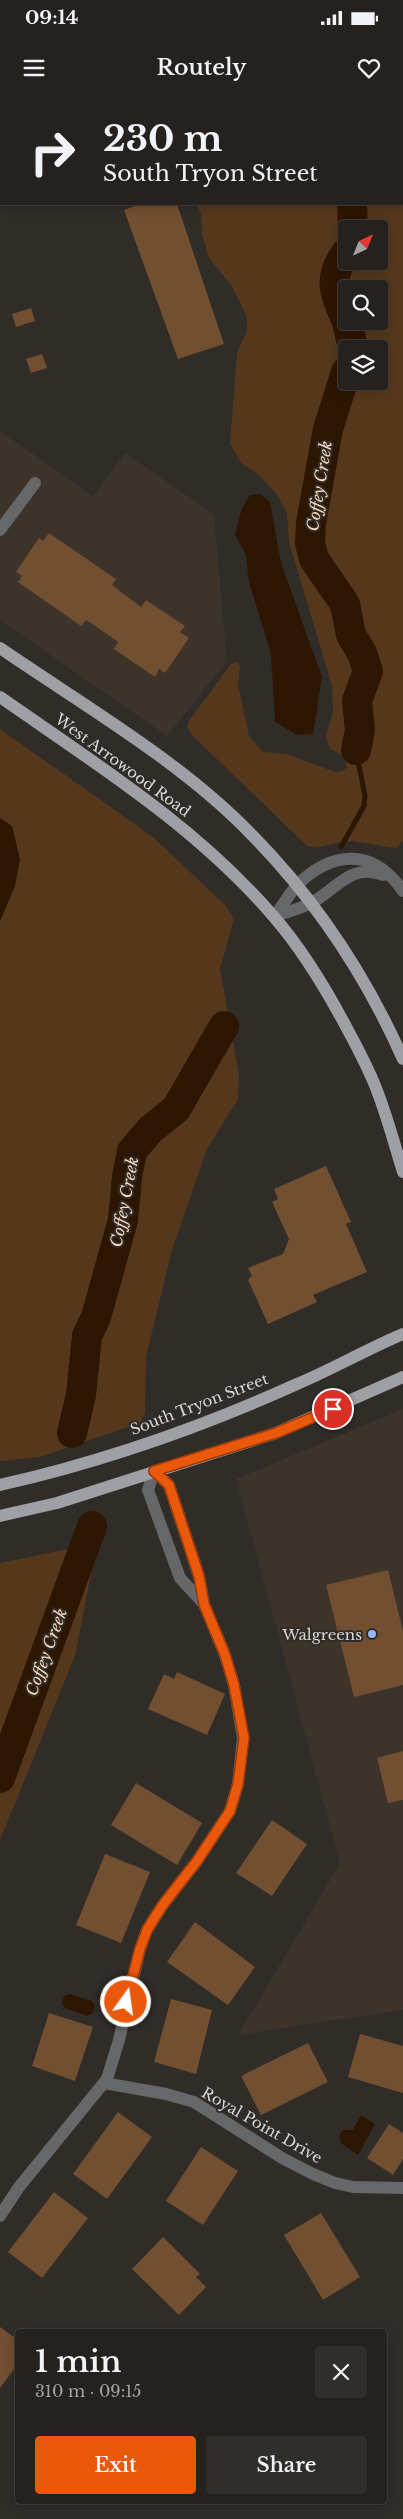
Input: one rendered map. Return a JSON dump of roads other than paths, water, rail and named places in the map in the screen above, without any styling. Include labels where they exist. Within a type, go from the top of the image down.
[{"type":"main road","name":"West Arrowood Road","points":[[0,648],[146,747],[194,784],[252,834],[312,903],[337,937],[372,994],[403,1059]]},
{"type":"main road","name":"West Arrowood Road","points":[[0,697],[122,781],[168,816],[223,863],[274,917],[320,980],[363,1059],[379,1095],[403,1172]]},
{"type":"main road","name":"South Tryon Street","points":[[0,1485],[67,1470],[184,1430],[296,1385],[403,1334]]},
{"type":"main road","points":[[0,1516],[57,1503],[276,1433],[403,1377]]},
{"type":"street","points":[[0,530],[34,482]]},
{"type":"street","points":[[274,917],[297,886],[329,863],[344,857],[367,861],[390,878],[403,891]]},
{"type":"street","points":[[274,917],[312,903],[348,875],[367,872],[390,878]]},
{"type":"street","points":[[0,2216],[19,2187],[104,2083],[114,2061],[140,1949],[147,1930],[162,1906],[197,1861],[230,1811],[238,1784],[244,1738],[240,1707],[225,1655],[204,1604],[199,1576],[169,1485],[154,1471],[148,1490],[180,1578],[204,1604]]},
{"type":"street","name":"Royal Point Drive","points":[[104,2083],[166,2094],[194,2102],[282,2158],[335,2183],[353,2187],[403,2188]]},
{"type":"waterway","name":"Coffey Creek","points":[[352,205],[353,220]]},
{"type":"waterway","name":"Coffey Creek","points":[[338,266],[335,279],[338,299]]},
{"type":"waterway","name":"Coffey Creek","points":[[349,330],[351,340]]},
{"type":"waterway","name":"Coffey Creek","points":[[340,390],[328,429],[311,523],[310,543],[314,559],[345,604],[351,635],[362,653],[368,671],[357,701],[360,730],[356,750]]},
{"type":"waterway","name":"Coffey Creek","points":[[341,847],[364,806],[365,796],[356,750]]},
{"type":"waterway","name":"Coffey Creek","points":[[72,1433],[81,1395],[87,1336],[96,1317],[123,1220],[127,1177],[132,1151],[151,1129],[176,1109],[224,1026]]},
{"type":"waterway","name":"Coffey Creek","points":[[0,1778],[92,1526]]},
{"type":"place","name":"Walgreens","points":[[372,1634]]}]
